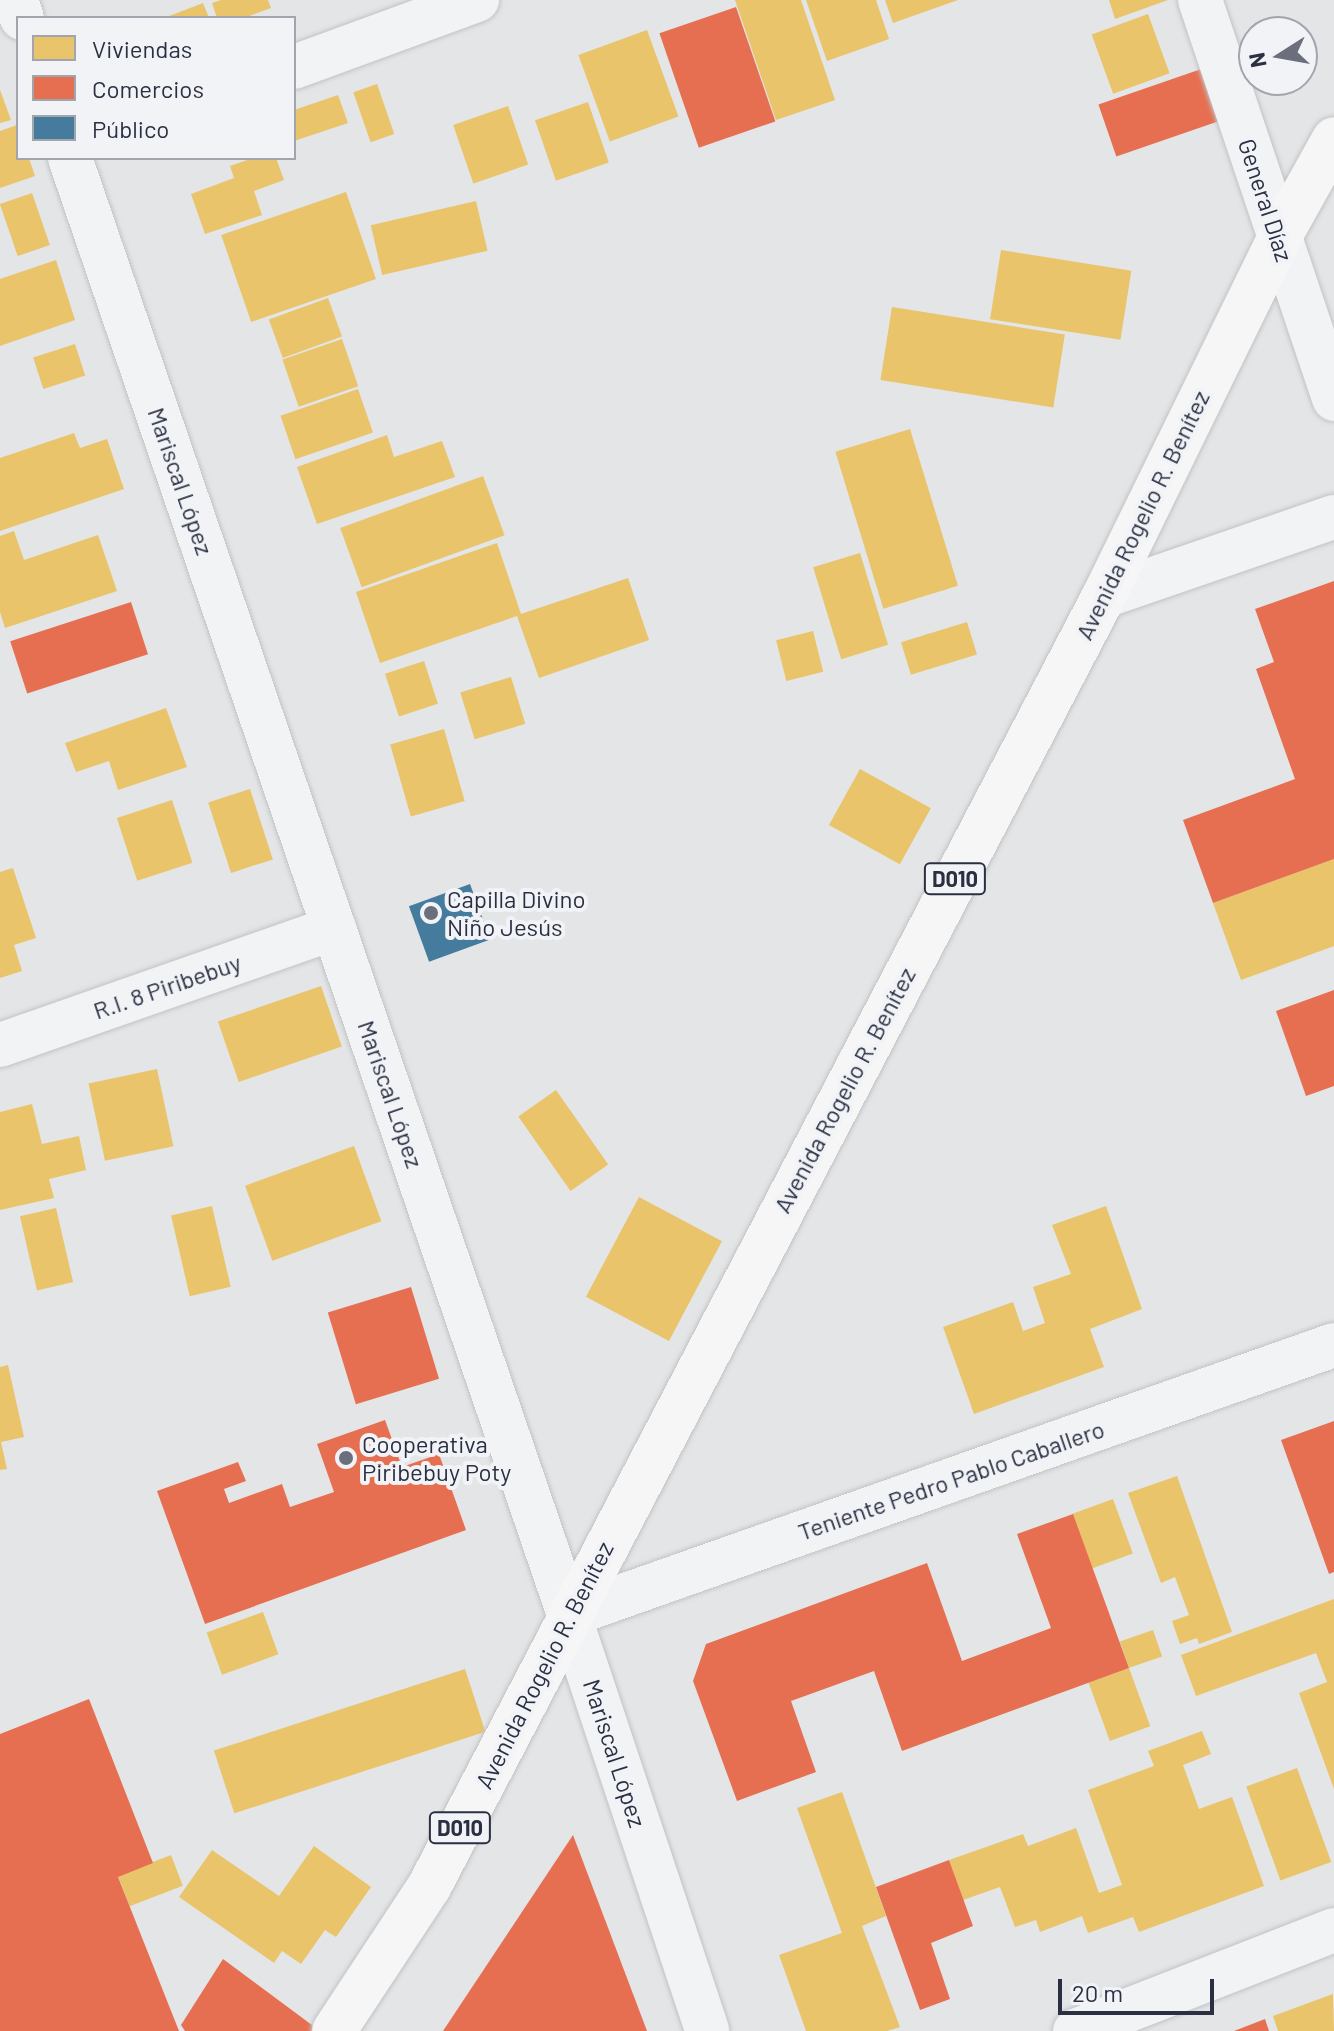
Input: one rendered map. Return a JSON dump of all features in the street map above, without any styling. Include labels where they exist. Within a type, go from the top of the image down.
[{"type":"main road","name":"Avenida Rogelio R. Benítez","points":[[334,2031],[429,1887],[1104,596],[1279,238],[1334,139]]},
{"type":"street","points":[[296,66],[477,0]]},
{"type":"street","name":"General Díaz","points":[[1200,0],[1334,399]]},
{"type":"street","name":"Mariscal López","points":[[71,160],[569,1615],[707,2031]]},
{"type":"street","points":[[1104,596],[1334,517]]},
{"type":"street","name":"R.I. 8 Piribebuy","points":[[0,1045],[334,928]]},
{"type":"street","name":"Teniente Pedro Pablo Caballero","points":[[569,1615],[1334,1345]]},
{"type":"street","points":[[1075,2031],[1334,1930]]},
{"type":"building: Viviendas","points":[[221,0],[268,0],[271,8],[249,16],[216,16],[212,3]]},
{"type":"building: Viviendas","points":[[735,0],[801,0],[835,100],[776,120]]},
{"type":"building: Viviendas","points":[[806,0],[876,0],[889,39],[827,61]]},
{"type":"building: Viviendas","points":[[885,0],[958,0],[893,23]]},
{"type":"building: Viviendas","points":[[1109,0],[1168,0],[1115,19]]},
{"type":"building: Viviendas","points":[[203,3],[208,16],[169,16]]},
{"type":"building: Viviendas","points":[[1148,14],[1170,73],[1113,94],[1092,35]]},
{"type":"building: Viviendas","points":[[647,30],[678,116],[610,141],[578,55]]},
{"type":"building: Viviendas","points":[[377,84],[394,134],[371,142],[353,92]]},
{"type":"building: Viviendas","points":[[0,90],[11,120],[0,123]]},
{"type":"building: Viviendas","points":[[338,95],[348,123],[296,140],[296,109]]},
{"type":"building: Viviendas","points":[[588,102],[609,163],[556,181],[535,120]]},
{"type":"building: Viviendas","points":[[508,106],[528,165],[473,184],[453,125]]},
{"type":"building: Viviendas","points":[[16,125],[16,160],[30,160],[35,176],[0,188],[0,131]]},
{"type":"building: Viviendas","points":[[247,160],[277,160],[284,180],[254,191],[262,215],[205,234],[191,194],[234,178],[230,166]]},
{"type":"building: Viviendas","points":[[346,192],[376,279],[251,322],[221,235]]},
{"type":"building: Viviendas","points":[[32,193],[50,245],[18,256],[0,204]]},
{"type":"building: Viviendas","points":[[476,201],[487,251],[382,275],[371,225]]},
{"type":"building: Viviendas","points":[[1001,250],[1131,271],[1120,340],[990,319]]},
{"type":"building: Viviendas","points":[[56,260],[75,320],[0,346],[0,279]]},
{"type":"building: Viviendas","points":[[328,298],[342,337],[283,358],[269,320]]},
{"type":"building: Viviendas","points":[[892,307],[1065,334],[1053,407],[880,380]]},
{"type":"building: Viviendas","points":[[342,339],[358,386],[299,407],[282,360]]},
{"type":"building: Viviendas","points":[[75,344],[85,375],[43,389],[33,358]]},
{"type":"building: Viviendas","points":[[358,389],[373,432],[295,459],[280,416]]},
{"type":"building: Viviendas","points":[[910,429],[958,586],[883,609],[835,452]]},
{"type":"building: Viviendas","points":[[74,433],[80,448],[107,439],[124,489],[0,531],[0,458]]},
{"type":"building: Viviendas","points":[[387,435],[394,457],[442,441],[455,477],[317,524],[297,467]]},
{"type":"building: Viviendas","points":[[483,476],[505,535],[362,587],[340,528]]},
{"type":"building: Viviendas","points":[[14,531],[24,560],[98,535],[117,591],[5,628],[0,612],[0,536]]},
{"type":"building: Viviendas","points":[[497,543],[521,614],[628,578],[649,640],[539,678],[517,616],[380,663],[356,592]]},
{"type":"building: Viviendas","points":[[860,553],[888,645],[841,659],[813,567]]},
{"type":"building: Viviendas","points":[[967,622],[977,655],[911,675],[901,642]]},
{"type":"building: Viviendas","points":[[813,631],[823,672],[786,681],[776,640]]},
{"type":"building: Viviendas","points":[[424,661],[438,704],[399,716],[385,674]]},
{"type":"building: Viviendas","points":[[511,677],[525,724],[475,739],[460,692]]},
{"type":"building: Viviendas","points":[[166,708],[187,767],[118,790],[109,761],[76,772],[65,743]]},
{"type":"building: Viviendas","points":[[444,729],[465,801],[411,817],[390,744]]},
{"type":"building: Viviendas","points":[[860,769],[931,808],[900,864],[829,825]]},
{"type":"building: Viviendas","points":[[250,789],[273,859],[231,873],[208,803]]},
{"type":"building: Viviendas","points":[[172,800],[192,863],[137,881],[117,818]]},
{"type":"building: Viviendas","points":[[1334,859],[1334,946],[1241,980],[1213,903]]},
{"type":"building: Viviendas","points":[[13,868],[36,938],[14,945],[22,971],[0,978],[0,872]]},
{"type":"building: Viviendas","points":[[321,986],[342,1047],[239,1082],[218,1021]]},
{"type":"building: Viviendas","points":[[157,1069],[173,1146],[105,1161],[89,1084]]},
{"type":"building: Viviendas","points":[[556,1090],[608,1165],[571,1191],[518,1116]]},
{"type":"building: Viviendas","points":[[32,1104],[42,1144],[79,1136],[86,1170],[49,1179],[54,1198],[0,1210],[0,1112]]},
{"type":"building: Viviendas","points":[[354,1146],[381,1221],[272,1261],[245,1186]]},
{"type":"building: Viviendas","points":[[639,1197],[722,1241],[669,1341],[586,1297]]},
{"type":"building: Viviendas","points":[[212,1206],[231,1287],[190,1296],[171,1215]]},
{"type":"building: Viviendas","points":[[1106,1206],[1142,1309],[1090,1329],[1104,1367],[974,1414],[943,1327],[1013,1302],[1023,1331],[1045,1323],[1033,1287],[1071,1274],[1052,1225]]},
{"type":"building: Viviendas","points":[[56,1208],[73,1282],[37,1290],[20,1216]]},
{"type":"building: Viviendas","points":[[8,1365],[24,1437],[1,1442],[7,1469],[0,1470],[0,1367]]},
{"type":"building: Viviendas","points":[[1177,1476],[1232,1632],[1199,1644],[1197,1638],[1180,1644],[1172,1621],[1189,1615],[1175,1577],[1161,1583],[1128,1493]]},
{"type":"building: Viviendas","points":[[1113,1499],[1133,1554],[1092,1568],[1073,1514]]},
{"type":"building: Viviendas","points":[[1334,1599],[1334,1789],[1299,1693],[1327,1682],[1316,1653],[1196,1696],[1181,1655]]},
{"type":"building: Viviendas","points":[[263,1612],[278,1654],[222,1675],[207,1633]]},
{"type":"building: Viviendas","points":[[1153,1630],[1162,1656],[1129,1668],[1120,1641]]},
{"type":"building: Viviendas","points":[[1129,1668],[1150,1726],[1110,1741],[1089,1683]]},
{"type":"building: Viviendas","points":[[465,1669],[485,1732],[234,1813],[214,1751]]},
{"type":"building: Viviendas","points":[[1202,1731],[1211,1754],[1183,1765],[1199,1809],[1232,1797],[1264,1886],[1139,1932],[1133,1917],[1088,1933],[1082,1916],[1040,1932],[1036,1920],[1015,1927],[1000,1887],[963,1900],[949,1860],[1023,1834],[1028,1846],[1076,1828],[1099,1893],[1122,1885],[1088,1790],[1154,1766],[1148,1751]]},
{"type":"building: Viviendas","points":[[1297,1768],[1331,1862],[1280,1880],[1246,1786]]},
{"type":"building: Viviendas","points":[[842,1792],[886,1916],[862,1926],[900,2027],[887,2031],[806,2031],[779,1955],[842,1933],[797,1808]]},
{"type":"building: Viviendas","points":[[314,1846],[371,1887],[336,1937],[325,1930],[301,1964],[282,1951],[274,1963],[179,1897],[212,1850],[279,1896]]},
{"type":"building: Viviendas","points":[[171,1855],[183,1886],[130,1906],[118,1875]]},
{"type":"building: Viviendas","points":[[1333,1994],[1334,2031],[1278,2031],[1273,2016]]},
{"type":"building: Comercios","points":[[736,7],[775,121],[699,148],[659,33]]},
{"type":"building: Comercios","points":[[1210,66],[1228,118],[1116,156],[1098,104]]},
{"type":"building: Comercios","points":[[1334,581],[1334,859],[1213,903],[1183,820],[1295,779],[1256,669],[1274,662],[1255,609]]},
{"type":"building: Comercios","points":[[131,602],[148,654],[27,694],[10,641]]},
{"type":"building: Comercios","points":[[1334,990],[1334,1086],[1306,1096],[1276,1011]]},
{"type":"building: Comercios","points":[[411,1287],[439,1379],[356,1404],[328,1312]]},
{"type":"building: Comercios","points":[[385,1420],[402,1467],[439,1454],[466,1530],[205,1624],[157,1491],[238,1462],[246,1481],[224,1489],[229,1503],[282,1484],[290,1507],[334,1492],[317,1444]]},
{"type":"building: Comercios","points":[[1334,1421],[1334,1572],[1329,1574],[1281,1440]]},
{"type":"building: Comercios","points":[[1073,1514],[1129,1668],[902,1751],[874,1671],[791,1701],[816,1772],[737,1801],[693,1681],[706,1644],[927,1563],[962,1661],[1051,1628],[1017,1534]]},
{"type":"building: Comercios","points":[[89,1699],[153,1863],[118,1877],[179,2031],[0,2031],[0,1734]]},
{"type":"building: Comercios","points":[[573,1835],[647,2031],[443,2031]]},
{"type":"building: Comercios","points":[[949,1860],[973,1926],[931,1943],[950,1999],[920,2010],[876,1887]]},
{"type":"building: Comercios","points":[[223,1959],[320,2031],[185,2031],[181,2025]]},
{"type":"building: Comercios","points":[[1265,2019],[1269,2031],[1234,2031]]},
{"type":"building: Público","points":[[470,884],[490,939],[429,962],[409,906]]},
{"type":"place","name":"Capilla Divino Niño Jesús","points":[[431,913]]},
{"type":"place","name":"Cooperativa Piribebuy Poty","points":[[346,1458]]}]
